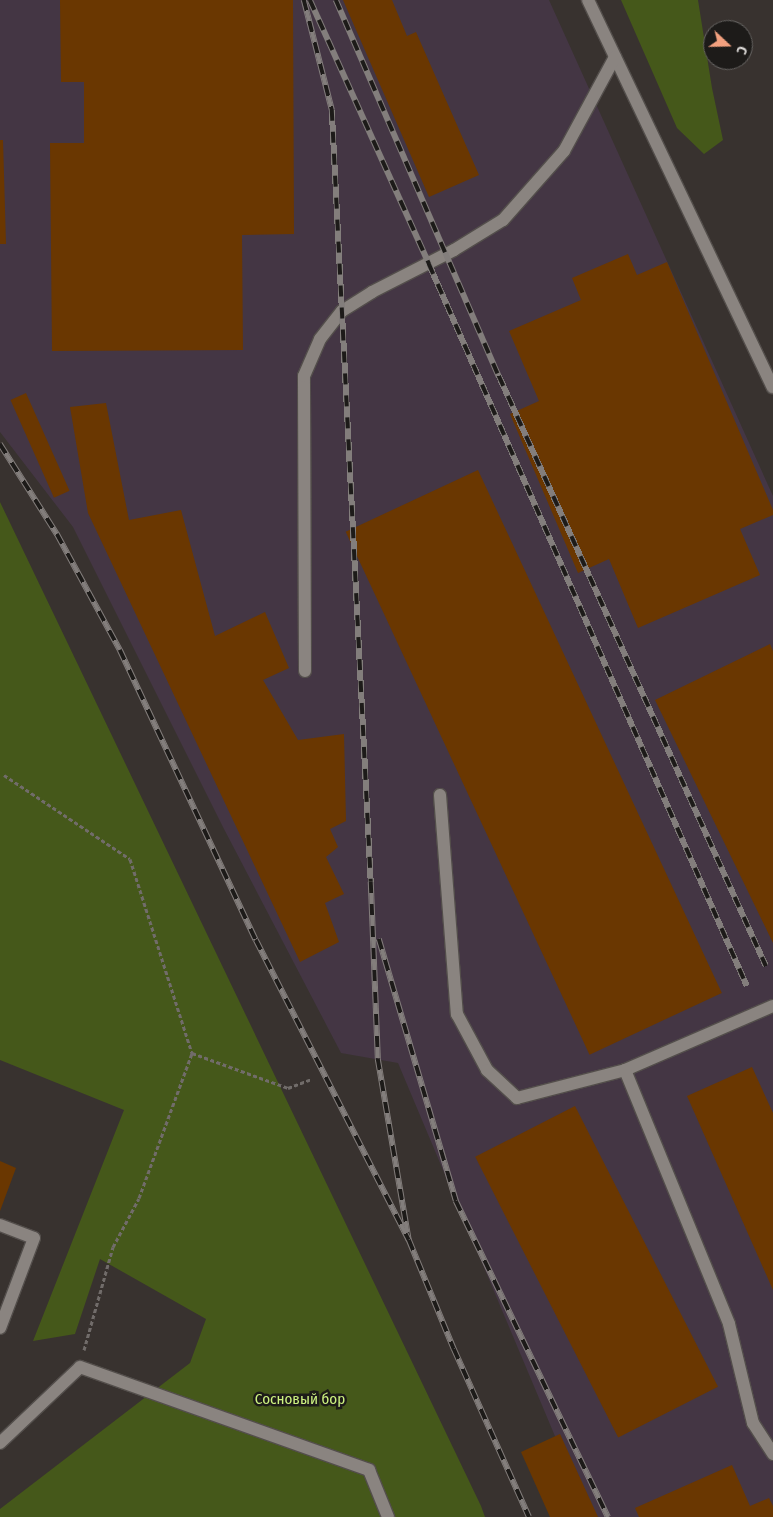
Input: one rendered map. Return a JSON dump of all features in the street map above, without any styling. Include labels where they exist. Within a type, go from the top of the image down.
[{"type":"lane","points":[[588,0],[773,387]]},
{"type":"lane","points":[[305,671],[304,376],[320,339],[342,311],[372,292],[454,250],[503,220],[564,151],[615,57]]},
{"type":"lane","points":[[440,796],[457,1014],[487,1070],[517,1098],[625,1070],[773,1006]]},
{"type":"lane","points":[[625,1070],[729,1324],[753,1423],[773,1454]]},
{"type":"lane","points":[[0,1225],[34,1238],[0,1328]]},
{"type":"lane","points":[[0,1443],[80,1367],[369,1470],[388,1517]]},
{"type":"path","points":[[4,775],[130,859],[192,1053],[139,1198],[113,1247],[80,1367]]},
{"type":"path","points":[[192,1053],[288,1088],[311,1079]]},
{"type":"shaded area","points":[[0,0],[549,0],[773,496],[773,1517],[589,1517],[398,1063],[341,1053],[224,829],[73,527],[0,432]]},
{"type":"green space","points":[[621,0],[698,0],[703,31],[703,70],[709,70],[723,140],[704,154],[677,128]]},
{"type":"green space","name":"Сосновый бор","points":[[0,502],[485,1517],[0,1517],[0,1509],[190,1363],[206,1319],[100,1259],[75,1334],[33,1341],[124,1110],[0,1060]]},
{"type":"building","points":[[60,0],[293,0],[294,234],[242,235],[243,350],[52,351],[50,143],[84,143],[84,82],[61,82]]},
{"type":"building","points":[[343,0],[392,0],[407,36],[416,32],[479,175],[429,197]]},
{"type":"building","points":[[0,140],[3,140],[6,244],[0,244]]},
{"type":"building","points":[[628,254],[637,275],[667,262],[773,510],[773,515],[740,529],[760,575],[638,628],[609,559],[578,573],[510,414],[539,401],[509,331],[581,300],[572,278]]},
{"type":"building","points":[[26,393],[70,491],[54,498],[10,400]]},
{"type":"building","points":[[106,403],[129,520],[181,510],[215,636],[265,612],[289,668],[263,680],[298,740],[344,734],[346,821],[330,829],[338,847],[326,857],[344,894],[325,903],[339,942],[300,962],[88,513],[70,407]]},
{"type":"building","points":[[478,470],[722,993],[590,1055],[346,532]]},
{"type":"building","points":[[770,644],[773,651],[773,943],[655,700]]},
{"type":"building","points":[[752,1067],[773,1113],[773,1290],[687,1096]]},
{"type":"building","points":[[575,1106],[718,1387],[618,1438],[475,1157]]},
{"type":"building","points":[[0,1161],[16,1168],[0,1211]]},
{"type":"building","points":[[560,1434],[598,1517],[550,1517],[521,1452]]},
{"type":"building","points":[[732,1465],[750,1506],[769,1498],[773,1506],[773,1517],[639,1517],[635,1508]]},
{"type":"railway","points":[[304,0],[332,110],[371,882],[378,1059],[409,1240]]},
{"type":"railway","points":[[310,0],[429,264],[747,986]]},
{"type":"railway","points":[[336,0],[499,376],[766,966]]},
{"type":"railway","points":[[0,444],[57,534],[120,650],[256,940],[409,1240],[454,1349],[529,1517]]},
{"type":"railway","points":[[379,939],[456,1201],[608,1517]]}]
